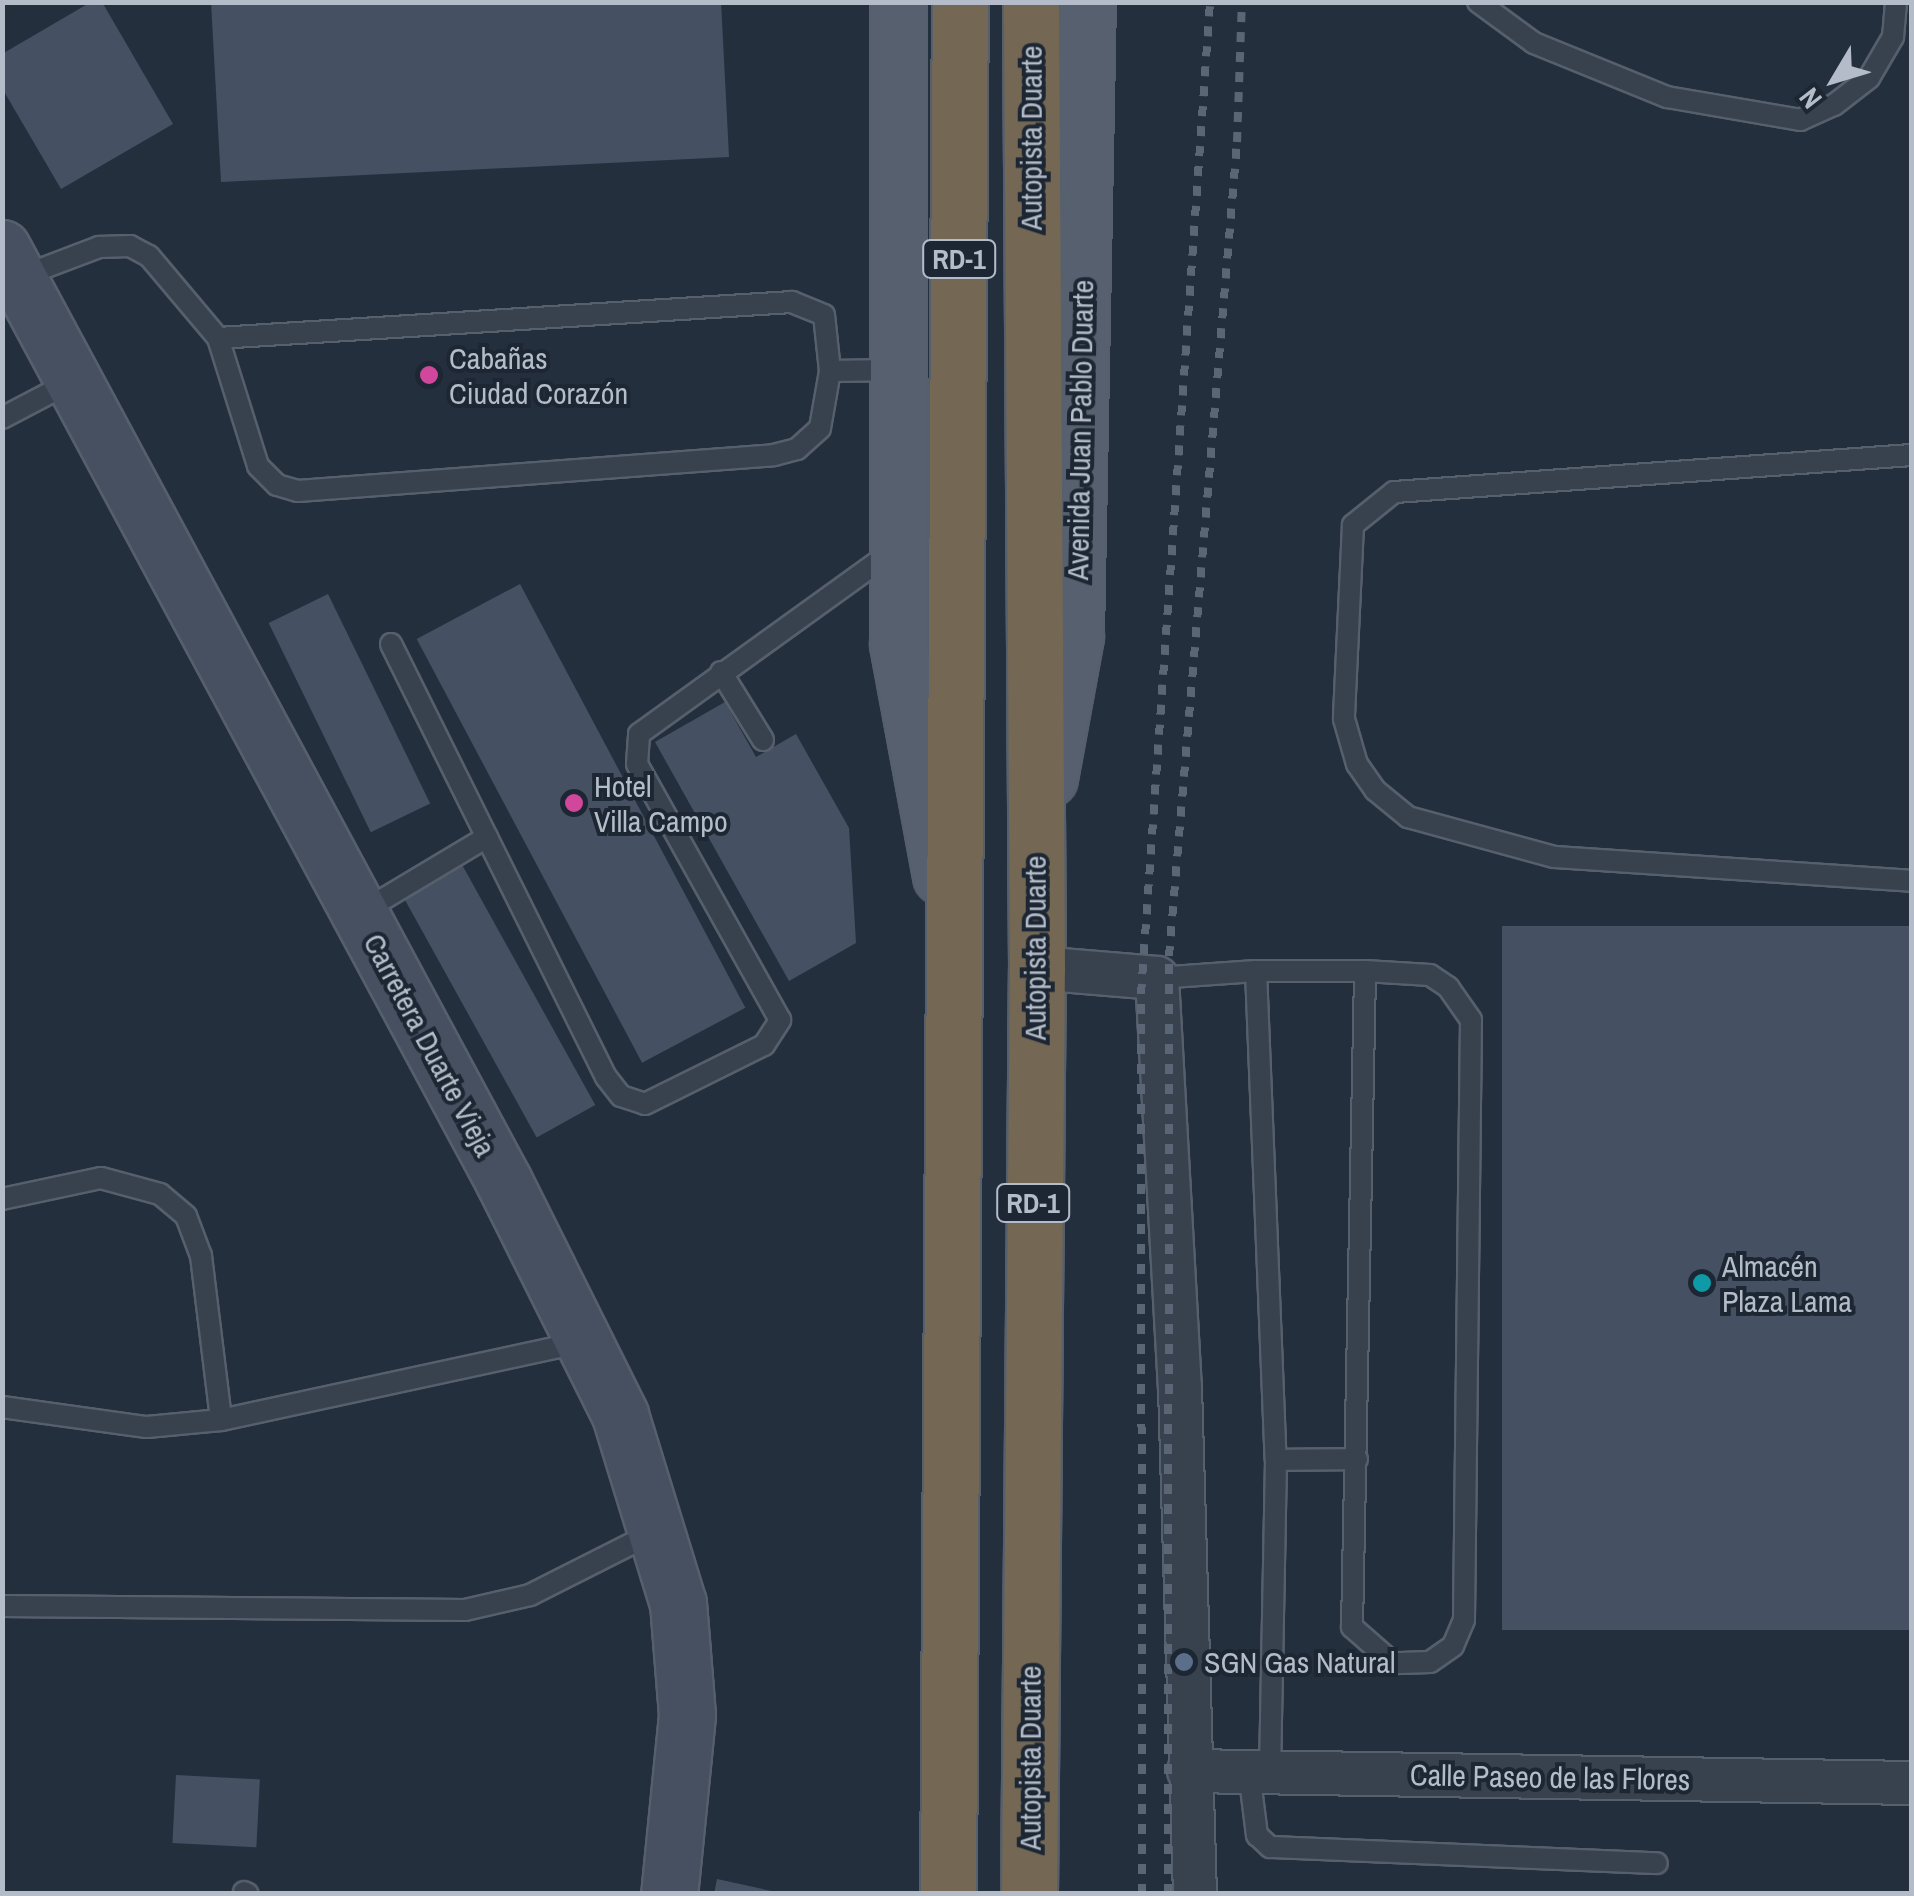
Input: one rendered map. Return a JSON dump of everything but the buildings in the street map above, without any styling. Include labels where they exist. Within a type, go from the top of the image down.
[{"type":"highway","name":"RD-1","points":[[948,1894],[951,933],[960,2]]},
{"type":"highway","name":"Autopista Duarte","points":[[1029,1894],[1037,968],[1030,514],[1031,2]]},
{"type":"main road","points":[[898,2],[898,644],[951,933]]},
{"type":"main road","name":"Avenida Juan Pablo Duarte","points":[[1035,855],[1075,636],[1088,2]]},
{"type":"main road","name":"Carretera Duarte Vieja","points":[[10,263],[360,914],[586,1341],[620,1414],[659,1530],[678,1603],[687,1716],[670,1894]]},
{"type":"street","points":[[1037,968],[1157,978],[1180,1387],[1195,1894]]},
{"type":"street","name":"Calle Paseo de las Flores","points":[[1189,1771],[1912,1783]]},
{"type":"lane","points":[[1478,2],[1534,42],[1667,97],[1800,120],[1834,105],[1869,78],[1893,37],[1896,2]]},
{"type":"lane","points":[[10,263],[99,247],[130,246],[166,271],[218,338],[258,466],[277,486],[298,491],[774,455],[796,448],[820,428],[830,370],[824,315],[792,302],[218,338]]},
{"type":"lane","points":[[830,370],[896,370]]},
{"type":"lane","points":[[2,418],[73,381]]},
{"type":"lane","points":[[1912,455],[1394,492],[1353,525],[1344,719],[1358,764],[1408,817],[1554,858],[1912,882]]},
{"type":"lane","points":[[390,644],[621,1096],[645,1104],[764,1046],[778,1032],[778,1008],[636,764],[634,748],[646,724],[897,548]]},
{"type":"lane","points":[[721,672],[763,740]]},
{"type":"lane","points":[[360,914],[487,837]]},
{"type":"lane","points":[[1157,978],[1256,971],[1366,971],[1430,975],[1448,987],[1471,1020],[1464,1620],[1453,1646],[1430,1662],[1392,1662],[1352,1627],[1366,971]]},
{"type":"lane","points":[[1256,971],[1276,1460],[1257,1835],[1270,1847],[1657,1862]]},
{"type":"lane","points":[[2,1200],[101,1178],[160,1194],[186,1216],[201,1256],[221,1420]]},
{"type":"lane","points":[[2,1407],[147,1426],[221,1420],[586,1341]]},
{"type":"lane","points":[[1276,1460],[1357,1460]]},
{"type":"lane","points":[[2,1606],[465,1610],[530,1595],[659,1530]]},
{"type":"railway","points":[[1142,1894],[1141,994],[1210,2]]},
{"type":"railway","points":[[1168,1894],[1169,956],[1237,142],[1242,2]]},
{"type":"place","name":"Cabañas Ciudad Corazón","points":[[429,375]]},
{"type":"place","name":"Hotel Villa Campo","points":[[574,803]]},
{"type":"place","name":"Almacén Plaza Lama","points":[[1702,1283]]},
{"type":"place","name":"SGN Gas Natural","points":[[1184,1662]]}]
